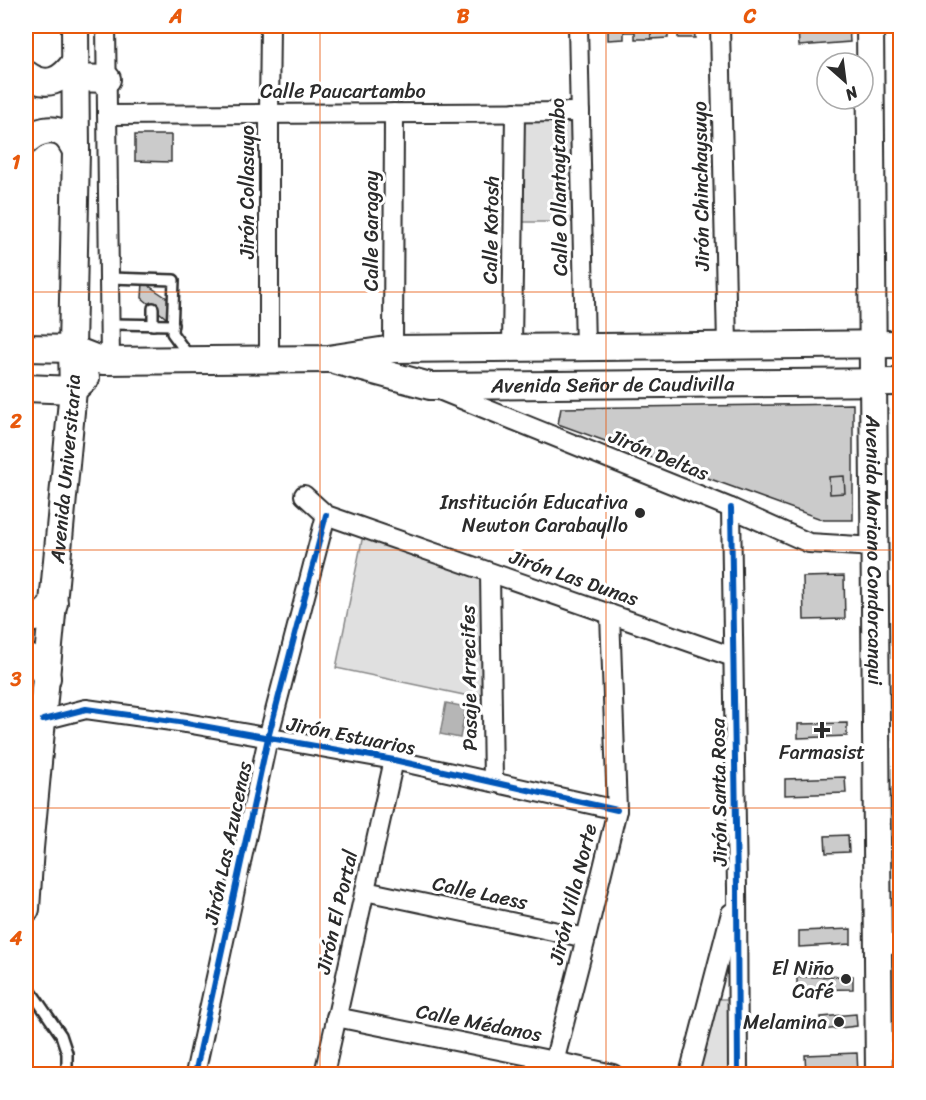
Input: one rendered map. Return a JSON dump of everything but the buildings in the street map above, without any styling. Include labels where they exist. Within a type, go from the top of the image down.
[{"type":"main road","name":"Avenida Universitaria","points":[[26,909],[74,390],[72,349],[76,151],[75,26]]},
{"type":"main road","name":"Avenida Mariano Condorcanqui","points":[[870,26],[874,547],[889,944],[879,1074]]},
{"type":"main road","points":[[26,74],[42,82],[52,81],[75,70],[107,78]]},
{"type":"main road","points":[[26,141],[36,133],[46,130],[55,131],[64,134],[76,151]]},
{"type":"main road","name":"Avenida Señor de Caudivilla","points":[[26,348],[72,349],[106,361],[328,359],[393,349],[900,344]]},
{"type":"main road","name":"Avenida Señor de Caudivilla","points":[[328,359],[430,386],[900,382]]},
{"type":"main road","points":[[26,388],[74,390],[106,361]]},
{"type":"main road","points":[[26,619],[38,618],[46,613],[54,603]]},
{"type":"main road","points":[[26,657],[33,659],[40,666],[47,678]]},
{"type":"street","points":[[106,26],[111,324],[106,361]]},
{"type":"street","name":"Jirón Collasuyo","points":[[269,359],[270,26]]},
{"type":"street","name":"Calle Ollantaytambo","points":[[578,26],[585,347]]},
{"type":"street","name":"Jirón Chinchaysuyo","points":[[720,26],[727,345]]},
{"type":"street","name":"Calle Kotosh","points":[[512,348],[515,112]]},
{"type":"street","name":"Calle Paucartambo","points":[[107,115],[580,112]]},
{"type":"street","name":"Calle Garagay","points":[[393,349],[394,113]]},
{"type":"street","name":"Jirón Deltas","points":[[430,386],[731,508],[809,543],[874,547]]},
{"type":"street","name":"Jirón Las Dunas","points":[[304,495],[326,515],[733,657]]},
{"type":"street","name":"Jirón Santa Rosa","points":[[731,508],[738,1074]]},
{"type":"street","name":"Jirón Las Azucenas","points":[[195,1074],[268,738],[326,515]]},
{"type":"street","name":"Pasaje Arrecifes","points":[[490,573],[493,782]]},
{"type":"street","name":"Jirón Villa Norte","points":[[552,1068],[617,810],[610,614]]},
{"type":"street","name":"Jirón Estuarios","points":[[43,720],[86,709],[186,723],[394,760],[617,810]]},
{"type":"street","name":"Jirón El Portal","points":[[324,1074],[394,760]]},
{"type":"street","points":[[689,1074],[737,888]]},
{"type":"street","name":"Calle Laess","points":[[365,891],[586,939]]},
{"type":"street","name":"Calle Médanos","points":[[336,1017],[552,1068],[613,1074]]},
{"type":"lane","points":[[109,278],[154,284],[174,280],[172,333],[193,360]]},
{"type":"lane","points":[[153,308],[153,325]]},
{"type":"lane","points":[[111,324],[173,325]]},
{"type":"lane","points":[[26,984],[60,1035],[68,1053],[67,1074]]},
{"type":"shaded area","points":[[524,120],[576,120],[576,222],[523,222]]},
{"type":"shaded area","points":[[363,535],[484,579],[483,699],[336,668]]},
{"type":"shaded area","points":[[446,703],[466,707],[460,738],[440,734]]},
{"type":"shaded area","points":[[715,999],[728,999],[728,1074],[697,1074]]},
{"type":"cycle path","points":[[731,508],[738,1074]]},
{"type":"cycle path","points":[[195,1074],[268,738],[326,515]]},
{"type":"cycle path","points":[[43,720],[86,709],[186,723],[394,760],[617,810]]},
{"type":"place","name":"Institución Educativa Newton Carabayllo","points":[[640,513]]},
{"type":"place","name":"Farmasist","points":[[822,730]]},
{"type":"place","name":"El Niño Café","points":[[846,979]]},
{"type":"place","name":"Melamina","points":[[839,1022]]}]
